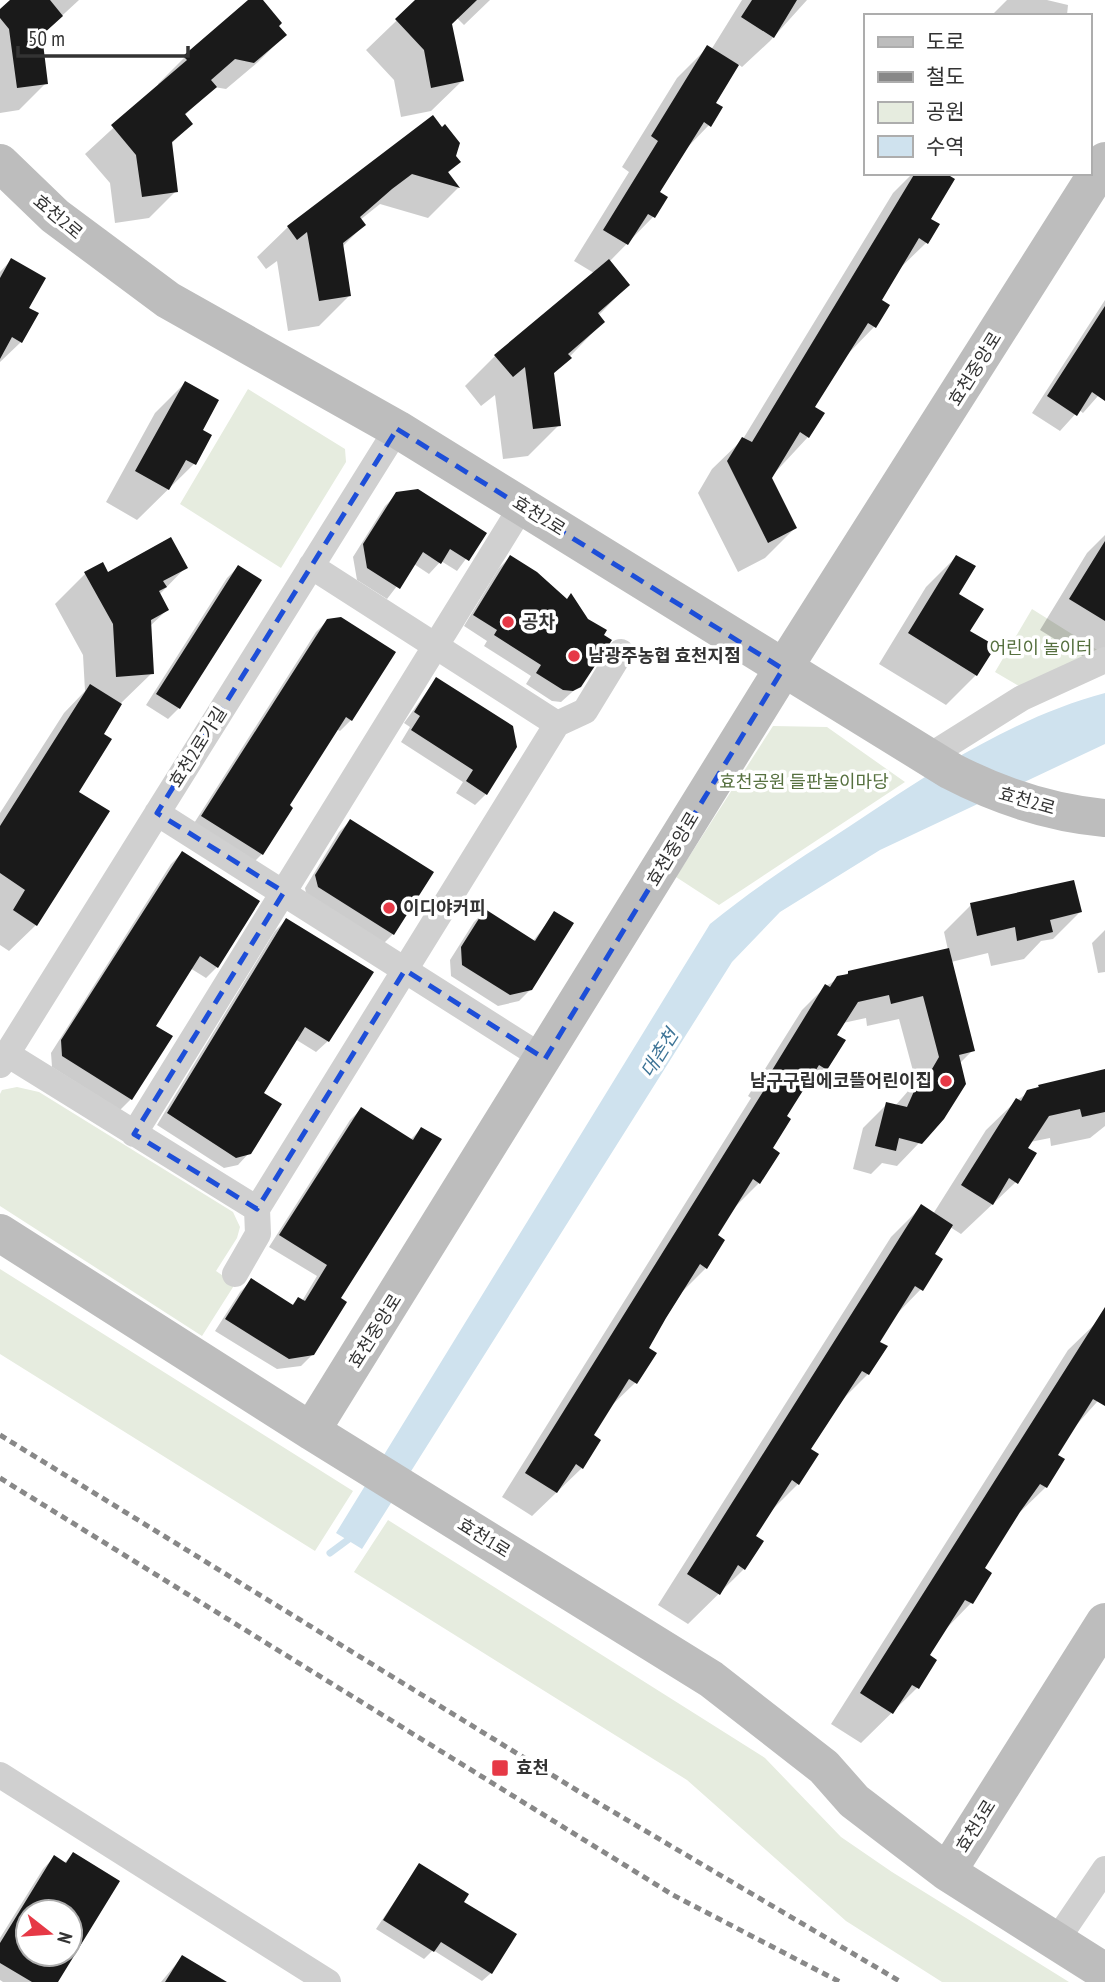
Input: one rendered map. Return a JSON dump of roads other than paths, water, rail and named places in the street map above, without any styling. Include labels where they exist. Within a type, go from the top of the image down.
[{"type":"street","name":"효천중앙로","points":[[312,1431],[545,1059],[783,669],[1105,161]]},
{"type":"street","name":"효천2로","points":[[0,163],[55,216],[168,300],[397,429],[928,757],[980,786],[1049,809],[1105,818]]},
{"type":"street","name":"효천2로가길","points":[[4,1059],[397,429]]},
{"type":"street","points":[[134,1134],[522,506]]},
{"type":"street","points":[[311,566],[557,724]]},
{"type":"street","points":[[235,1274],[258,1234],[257,1209],[557,724],[585,712],[621,652]]},
{"type":"street","points":[[928,757],[1022,698],[1105,660]]},
{"type":"street","points":[[157,813],[545,1059]]},
{"type":"street","points":[[4,1059],[257,1209]]},
{"type":"street","name":"효천1로","points":[[0,1233],[354,1458],[711,1679],[824,1767],[855,1801],[947,1872]]},
{"type":"street","name":"효천3로","points":[[1105,1622],[947,1872],[1105,1972]]},
{"type":"street","points":[[0,1775],[328,1982]]},
{"type":"street","points":[[1056,1941],[1105,1869]]},
{"type":"water","name":"대촌천","points":[[1105,693],[1105,744],[880,850],[780,912],[732,962],[362,1549],[336,1533],[710,924],[778,873],[941,767],[1037,717]]},
{"type":"waterway","points":[[330,1553],[353,1536]]},
{"type":"railway","points":[[0,1435],[578,1791],[901,1982]]},
{"type":"railway","points":[[0,1478],[673,1895],[840,1982]]},
{"type":"place","name":"공차","points":[[508,622]]},
{"type":"place","name":"남광주농협 효천지점","points":[[574,656]]},
{"type":"place","name":"이디야커피","points":[[389,908]]},
{"type":"place","name":"남구구립에코뜰어린이집","points":[[946,1081]]},
{"type":"place","name":"효천","points":[[500,1768]]},
{"type":"park label","name":"어린이 놀이터","points":[[1041,648]]},
{"type":"park label","name":"효천공원 들판놀이마당","points":[[804,782]]}]
